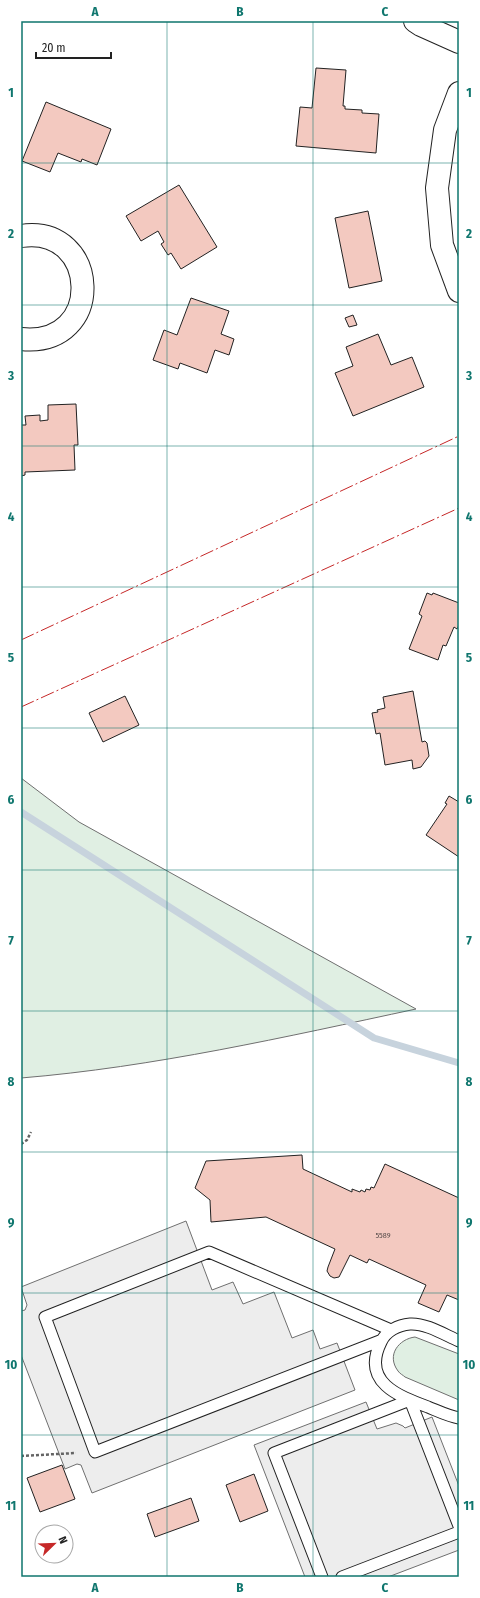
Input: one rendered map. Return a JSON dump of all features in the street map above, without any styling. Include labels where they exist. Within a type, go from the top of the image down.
[{"type":"street","points":[[415,21],[459,42]]},
{"type":"street","points":[[459,93],[445,130],[437,188],[442,246],[459,291]]},
{"type":"street","points":[[21,236],[44,236],[67,250],[76,260],[84,287],[82,300],[77,313],[69,324],[58,333],[46,338],[32,340],[21,339]]},
{"type":"lane","points":[[382,1340],[95,1452],[45,1318],[209,1252],[391,1330]]},
{"type":"lane","points":[[459,1341],[422,1326],[411,1324],[391,1330],[382,1340],[377,1350],[376,1362],[378,1373],[383,1383],[392,1391],[410,1400],[459,1418]]},
{"type":"lane","points":[[410,1400],[459,1526]]},
{"type":"lane","points":[[322,1577],[274,1453],[410,1400]]},
{"type":"lane","points":[[342,1577],[459,1532]]},
{"type":"path","points":[[21,1144],[27,1140],[31,1132]]},
{"type":"path","points":[[21,1456],[95,1452]]},
{"type":"green space","points":[[21,778],[79,822],[416,1009],[170,1059],[120,1067],[21,1078]]},
{"type":"green space","points":[[415,1337],[459,1354],[459,1400],[405,1377],[398,1371],[393,1359],[396,1349],[399,1344],[409,1338]]},
{"type":"shaded area","points":[[186,1221],[212,1290],[233,1282],[243,1304],[274,1292],[292,1338],[313,1330],[320,1349],[337,1343],[355,1390],[92,1493],[81,1465],[77,1464],[65,1469],[21,1355],[21,1311],[25,1310],[27,1305],[21,1287]]},
{"type":"shaded area","points":[[366,1402],[377,1429],[396,1423],[405,1428],[432,1417],[459,1486],[459,1550],[388,1577],[305,1577],[254,1445]]},
{"type":"building","points":[[316,68],[346,70],[343,106],[345,106],[345,109],[362,110],[362,113],[379,114],[376,153],[296,146],[300,107],[312,108]]},
{"type":"building","points":[[46,102],[111,129],[97,165],[82,159],[81,162],[58,153],[50,172],[22,161]]},
{"type":"building","points":[[179,185],[217,247],[181,269],[171,253],[168,255],[161,244],[164,242],[158,231],[141,241],[126,216]]},
{"type":"building","points":[[368,211],[382,281],[349,288],[335,218]]},
{"type":"building","points":[[191,298],[229,311],[221,334],[234,339],[229,355],[215,350],[207,373],[180,363],[178,369],[153,360],[164,330],[177,335]]},
{"type":"building","points":[[353,315],[357,325],[349,327],[345,318]]},
{"type":"building","points":[[378,334],[391,365],[412,357],[424,387],[353,416],[335,373],[353,366],[346,347]]},
{"type":"building","points":[[76,404],[78,445],[74,445],[75,470],[25,472],[25,475],[21,476],[21,425],[26,425],[25,416],[40,415],[40,421],[48,420],[48,405]]},
{"type":"building","points":[[427,593],[432,595],[433,593],[459,603],[459,625],[457,629],[454,627],[446,646],[443,645],[438,660],[409,649],[422,616],[419,614]]},
{"type":"building","points":[[413,691],[422,742],[425,741],[427,743],[429,756],[421,767],[413,769],[412,760],[385,765],[380,733],[376,734],[372,713],[378,712],[377,710],[385,708],[383,697]]},
{"type":"building","points":[[125,696],[139,725],[103,742],[89,713]]},
{"type":"building","points":[[449,796],[459,802],[459,857],[426,835],[447,804],[445,803]]},
{"type":"building","points":[[302,1155],[303,1169],[352,1192],[352,1189],[365,1192],[366,1189],[370,1190],[371,1187],[374,1188],[385,1164],[459,1198],[459,1300],[447,1295],[439,1312],[418,1303],[426,1285],[369,1259],[367,1263],[350,1255],[339,1277],[334,1278],[330,1276],[327,1271],[335,1249],[266,1217],[211,1222],[210,1200],[195,1188],[206,1161]]},
{"type":"building","points":[[62,1465],[75,1499],[40,1512],[27,1478]]},
{"type":"building","points":[[254,1474],[268,1511],[240,1522],[226,1485]]},
{"type":"building","points":[[191,1498],[199,1521],[155,1537],[147,1514]]},
{"type":"waterway","points":[[21,812],[374,1038],[459,1063]]},
{"type":"power","points":[[21,640],[459,436]]},
{"type":"power","points":[[21,707],[459,508]]}]
